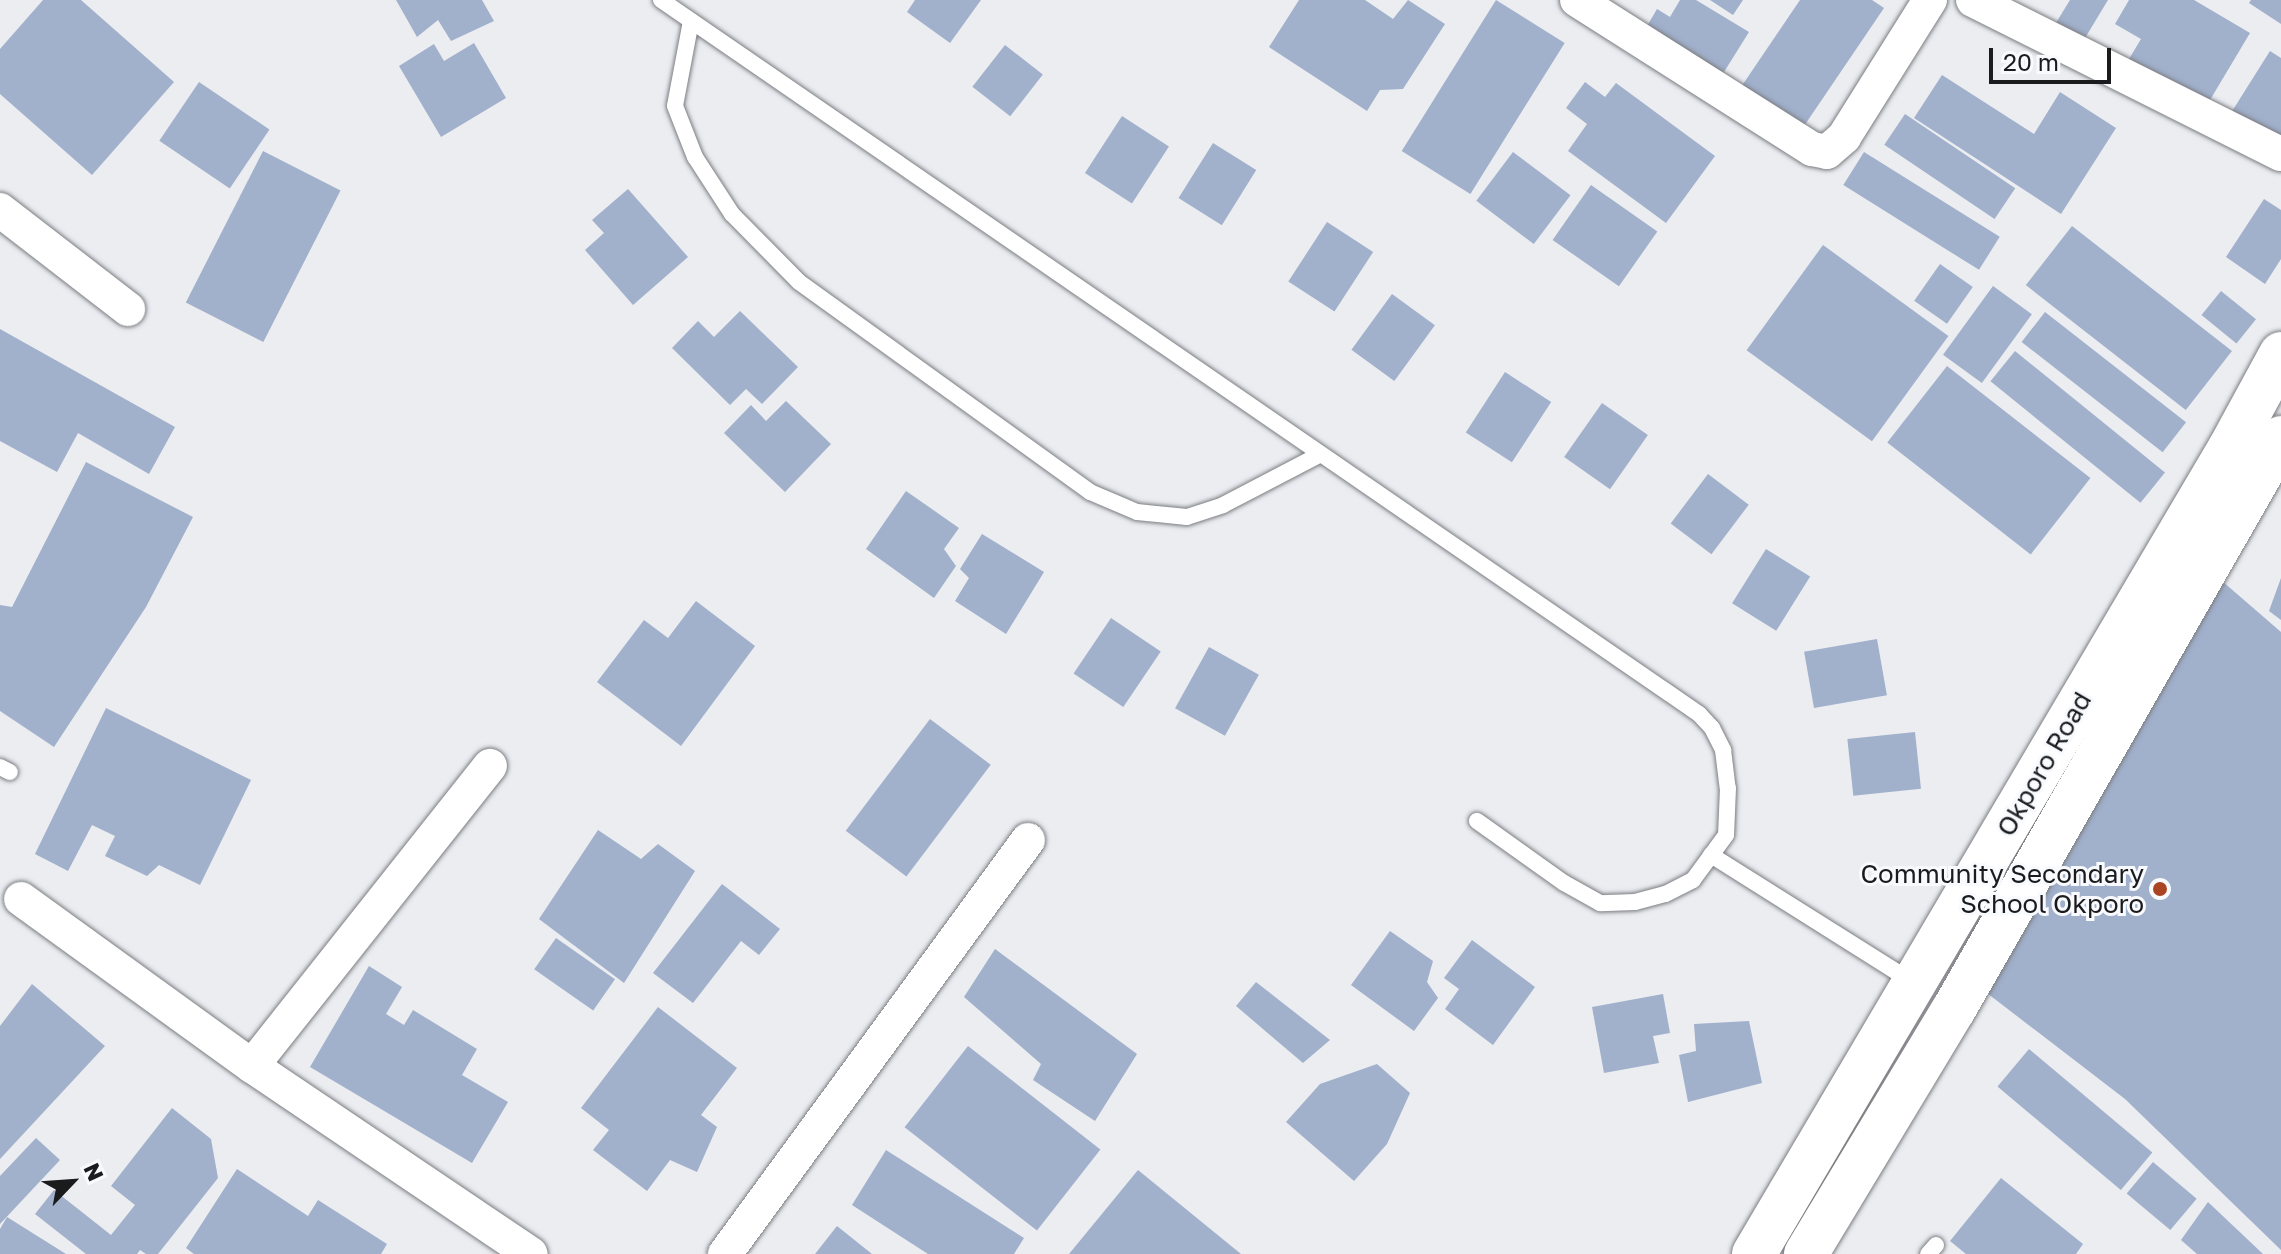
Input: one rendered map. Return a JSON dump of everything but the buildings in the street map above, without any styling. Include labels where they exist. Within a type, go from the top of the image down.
[{"type":"main road","name":"Okporo Road","points":[[1754,1254],[2230,448],[2281,354]]},
{"type":"main road","name":"Okporo Road","points":[[1817,1249],[2275,462]]},
{"type":"street","points":[[1577,0],[1812,149],[1827,152],[1844,137],[1930,0]]},
{"type":"street","points":[[1973,0],[2281,154]]},
{"type":"street","points":[[0,210],[128,309]]},
{"type":"street","points":[[252,1066],[490,766]]},
{"type":"street","points":[[725,1254],[1028,840]]},
{"type":"street","points":[[21,899],[252,1066],[531,1254]]},
{"type":"lane","points":[[661,0],[1699,714],[1712,728],[1723,750],[1728,788],[1726,835],[1693,880],[1665,894],[1635,902],[1600,903],[1564,883],[1477,821]]},
{"type":"lane","points":[[691,21],[675,106],[695,157],[732,214],[799,282],[1090,492],[1137,512],[1187,517],[1223,505],[1321,454]]},
{"type":"lane","points":[[1711,855],[1915,984]]},
{"type":"place","name":"Community Secondary School Okporo","points":[[2160,889]]}]
